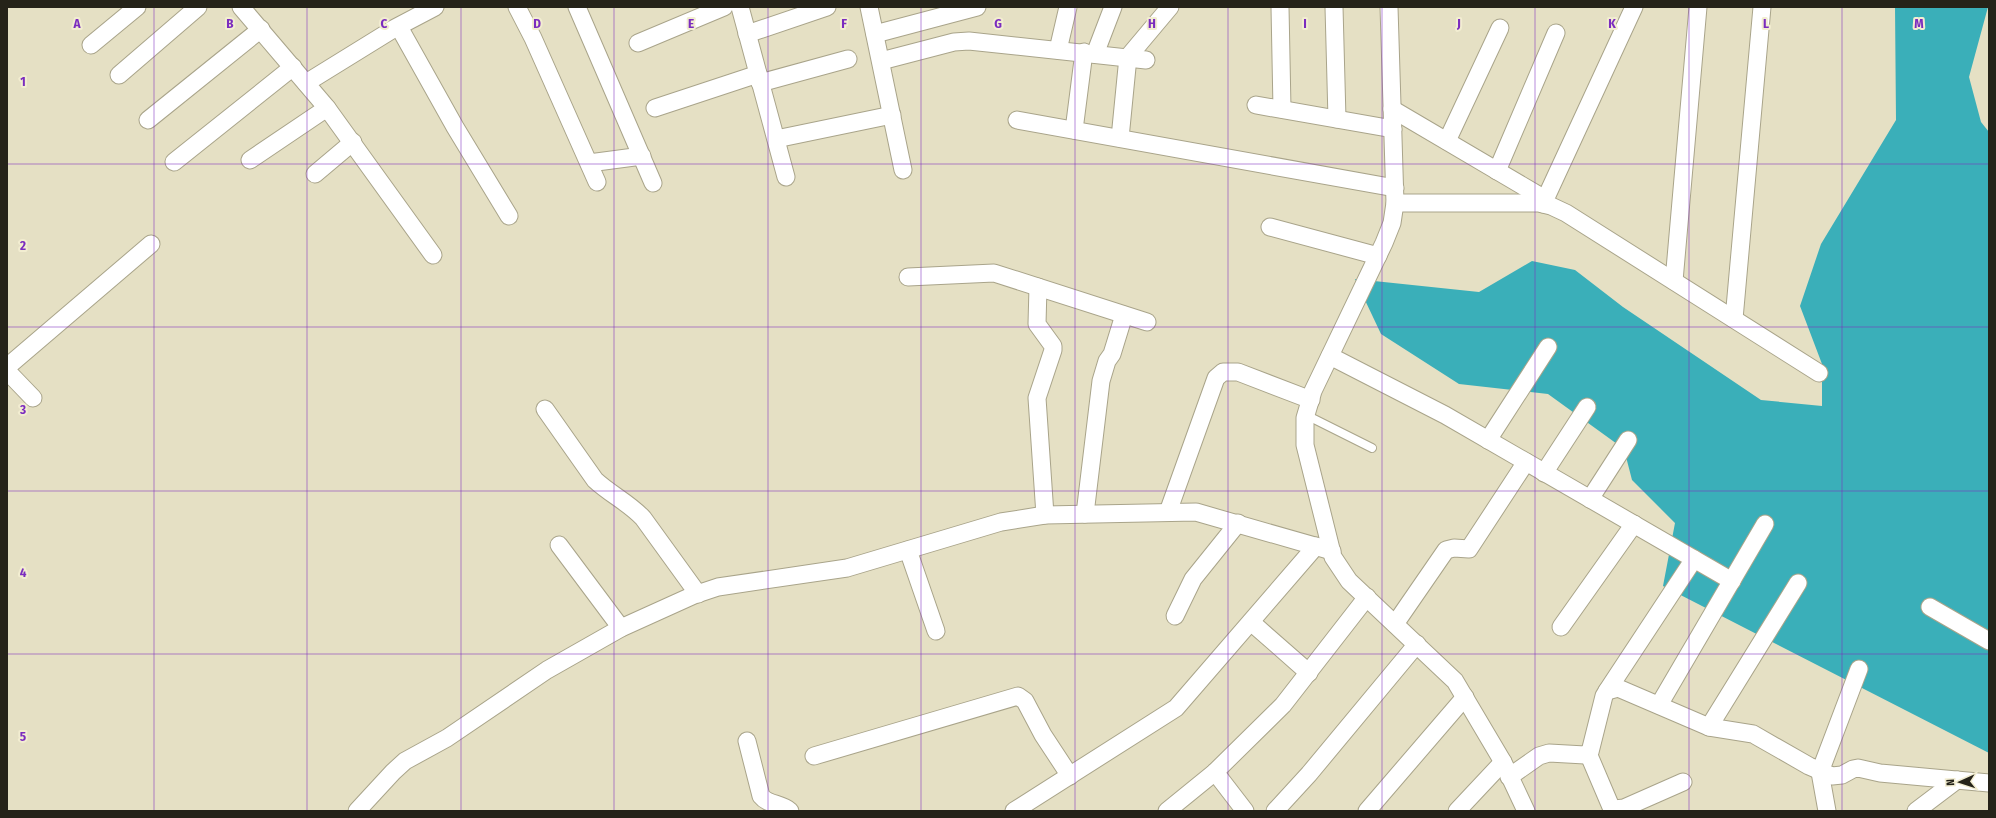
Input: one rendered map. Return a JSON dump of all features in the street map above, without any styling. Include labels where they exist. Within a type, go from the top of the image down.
[{"type":"street","points":[[91,45],[137,7]]},
{"type":"street","points":[[119,74],[198,7]]},
{"type":"street","points":[[241,7],[327,108],[353,142],[433,255]]},
{"type":"street","points":[[306,83],[399,26],[436,7]]},
{"type":"street","points":[[517,7],[533,38],[598,182]]},
{"type":"street","points":[[577,7],[653,183]]},
{"type":"street","points":[[638,42],[724,7]]},
{"type":"street","points":[[740,7],[786,177]]},
{"type":"street","points":[[747,34],[827,7]]},
{"type":"street","points":[[869,7],[903,170]]},
{"type":"street","points":[[875,34],[977,7]]},
{"type":"street","points":[[1058,50],[1068,7]]},
{"type":"street","points":[[1074,130],[1090,53],[1113,7]]},
{"type":"street","points":[[1120,138],[1128,57],[1170,7]]},
{"type":"street","points":[[1280,7],[1282,109]]},
{"type":"street","points":[[1334,7],[1337,119]]},
{"type":"street","points":[[1324,548],[1305,445],[1308,407],[1392,223],[1395,196],[1389,7]]},
{"type":"street","points":[[1544,201],[1634,7]]},
{"type":"street","points":[[1674,281],[1698,7]]},
{"type":"street","points":[[1734,319],[1762,7]]},
{"type":"street","points":[[399,26],[455,127],[509,216]]},
{"type":"street","points":[[1448,141],[1500,28]]},
{"type":"street","points":[[148,120],[261,29]]},
{"type":"street","points":[[1497,171],[1556,33]]},
{"type":"street","points":[[881,61],[954,42],[969,41],[1146,60]]},
{"type":"street","points":[[655,108],[759,78],[848,59]]},
{"type":"street","points":[[174,162],[293,68]]},
{"type":"street","points":[[1256,105],[1393,129]]},
{"type":"street","points":[[250,160],[327,108]]},
{"type":"street","points":[[1392,109],[1448,141],[1544,201],[1566,213],[1819,373]]},
{"type":"street","points":[[776,139],[892,115]]},
{"type":"street","points":[[1017,120],[1120,138],[1395,196],[1544,201]]},
{"type":"street","points":[[315,174],[353,142]]},
{"type":"street","points":[[589,163],[642,156]]},
{"type":"street","points":[[1270,227],[1378,256]]},
{"type":"street","points":[[7,367],[151,244]]},
{"type":"street","points":[[908,277],[994,273],[1147,322]]},
{"type":"street","points":[[1038,287],[1037,324],[1053,346],[1037,398],[1045,515]]},
{"type":"street","points":[[1085,514],[1100,381],[1107,361],[1112,354],[1124,315]]},
{"type":"street","points":[[1488,440],[1548,347]]},
{"type":"street","points":[[1330,356],[1488,440],[1732,581]]},
{"type":"street","points":[[7,371],[33,398]]},
{"type":"street","points":[[1168,512],[1216,378],[1222,372],[1238,372],[1308,407]]},
{"type":"street","points":[[1544,473],[1587,407]]},
{"type":"street","points":[[545,409],[595,480],[605,489],[634,508],[643,518],[698,594]]},
{"type":"street","points":[[1590,499],[1628,440]]},
{"type":"street","points":[[1395,624],[1446,550],[1454,548],[1469,548],[1526,462]]},
{"type":"street","points":[[357,811],[405,761],[448,738],[547,670],[621,628],[698,594],[718,587],[847,568],[1001,522],[1045,515],[1168,512],[1196,512],[1324,548],[1334,557],[1349,580],[1455,680],[1506,769],[1526,811]]},
{"type":"street","points":[[1176,616],[1193,579],[1238,523]]},
{"type":"street","points":[[1561,627],[1634,524]]},
{"type":"street","points":[[1659,705],[1765,524]]},
{"type":"street","points":[[559,545],[621,628]]},
{"type":"street","points":[[1014,811],[1176,708],[1251,622],[1324,548]]},
{"type":"street","points":[[908,550],[936,631]]},
{"type":"street","points":[[1683,782],[1624,808],[1615,809],[1611,807],[1588,753],[1607,691],[1694,559]]},
{"type":"street","points":[[1710,727],[1798,582]]},
{"type":"street","points":[[1167,811],[1215,772],[1282,705],[1308,674],[1367,597]]},
{"type":"street","points":[[1930,607],[1989,641]]},
{"type":"street","points":[[1251,622],[1308,674]]},
{"type":"street","points":[[1275,811],[1309,774],[1417,644]]},
{"type":"street","points":[[1827,811],[1820,772],[1859,670]]},
{"type":"street","points":[[1607,691],[1618,688],[1710,727],[1753,734],[1820,772],[1832,776],[1842,775],[1858,768],[1880,773],[1989,783]]},
{"type":"street","points":[[814,756],[1018,696],[1025,701],[1043,735],[1070,776]]},
{"type":"street","points":[[1367,811],[1465,698]]},
{"type":"street","points":[[747,741],[761,796],[766,801],[783,805],[790,811]]},
{"type":"street","points":[[1458,811],[1506,769],[1549,753],[1580,756],[1588,753]]},
{"type":"street","points":[[1215,772],[1245,811]]},
{"type":"street","points":[[1916,811],[1957,780]]},
{"type":"lane","points":[[1308,407],[1372,448]]},
{"type":"water","points":[[1895,7],[1988,7],[1969,77],[1981,122],[1989,132],[1989,753],[1663,586],[1675,523],[1632,480],[1624,449],[1548,394],[1459,384],[1381,334],[1355,279],[1479,292],[1532,261],[1575,270],[1623,307],[1761,400],[1822,406],[1822,364],[1800,306],[1821,244],[1896,120]]}]
